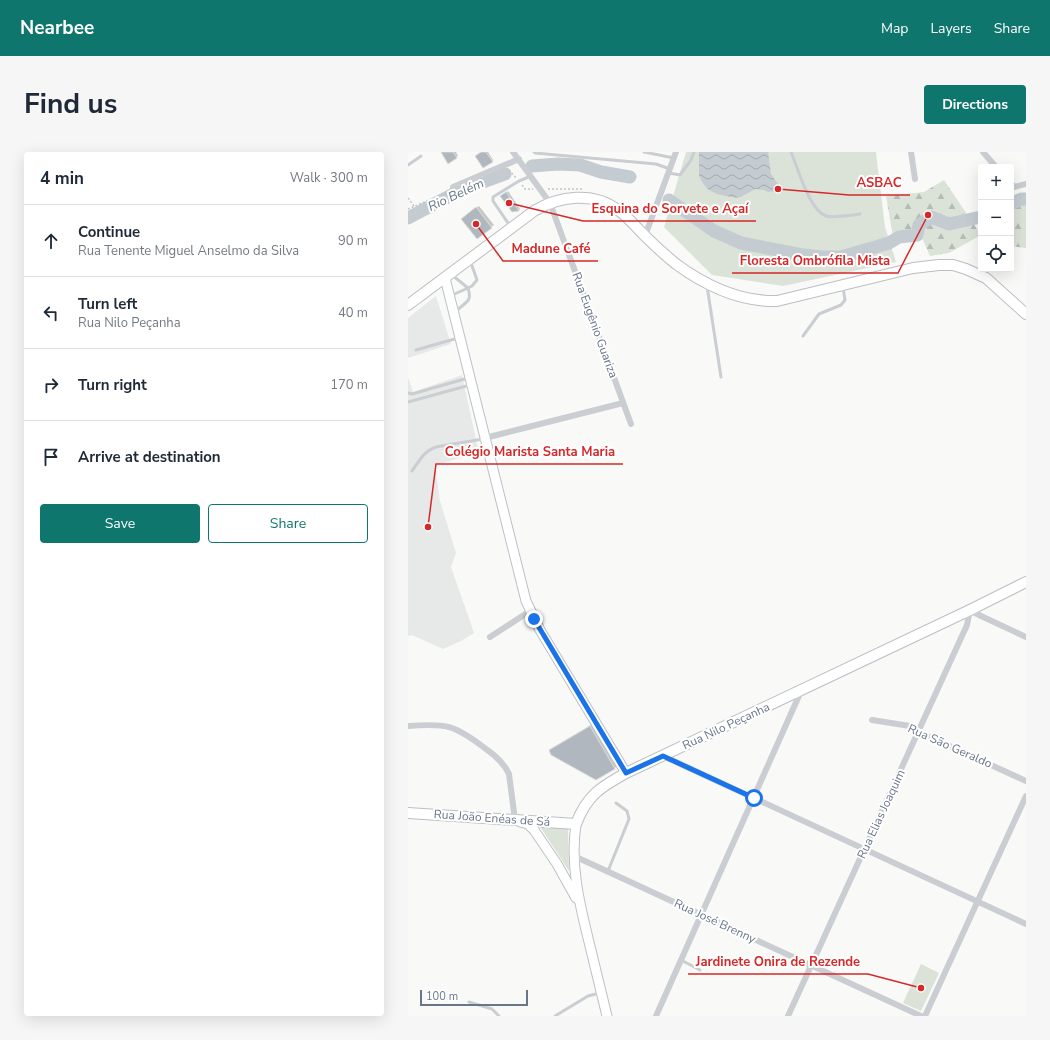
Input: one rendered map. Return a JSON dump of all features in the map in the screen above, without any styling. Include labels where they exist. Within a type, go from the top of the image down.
[{"type":"main road","points":[[408,305],[534,211],[550,203],[578,197],[587,198],[617,208],[676,264],[707,283],[733,295],[749,300],[763,302],[777,301],[926,266],[952,265],[966,269],[986,278],[1026,314]]},
{"type":"main road","points":[[447,276],[449,297],[522,587],[530,611],[626,773]]},
{"type":"main road","name":"Rua Nilo Peçanha","points":[[607,1016],[580,907],[575,877],[574,840],[576,824],[586,804],[593,795],[602,787],[626,773],[1026,582]]},
{"type":"main road","name":"Rua João Enéas de Sá","points":[[408,813],[576,824]]},
{"type":"main road","points":[[515,820],[528,824],[534,830],[557,864],[580,907]]},
{"type":"street","points":[[911,152],[915,180]]},
{"type":"street","points":[[983,152],[993,164]]},
{"type":"street","points":[[454,188],[517,154]]},
{"type":"street","name":"Rua Eugênio Guariza","points":[[517,154],[550,203],[631,424]]},
{"type":"street","points":[[645,236],[675,155]]},
{"type":"street","points":[[1014,185],[1026,184]]},
{"type":"street","points":[[485,438],[623,403]]},
{"type":"street","points":[[970,610],[1026,637]]},
{"type":"street","name":"Rua Elias Joaquim","points":[[788,1016],[968,625],[970,610]]},
{"type":"street","points":[[490,637],[530,611]]},
{"type":"street","points":[[656,1016],[802,689]]},
{"type":"street","name":"Rua São Geraldo","points":[[872,720],[910,726],[919,732],[1026,781]]},
{"type":"street","points":[[408,726],[432,724],[445,725],[459,730],[502,762],[509,774],[515,820]]},
{"type":"street","points":[[663,756],[1026,924]]},
{"type":"street","points":[[925,1016],[1026,796]]},
{"type":"street","name":"Rua José Brenny","points":[[574,856],[921,1016]]},
{"type":"lane","points":[[534,152],[656,164],[680,175],[691,160],[694,152]]},
{"type":"lane","points":[[644,152],[675,155]]},
{"type":"lane","points":[[791,152],[809,197],[818,212],[827,217],[860,214]]},
{"type":"lane","points":[[408,165],[421,156]]},
{"type":"lane","points":[[512,228],[492,199],[518,181],[531,176]]},
{"type":"lane","points":[[449,297],[472,286],[477,280],[470,259]]},
{"type":"lane","points":[[447,276],[468,288],[470,296],[468,301],[461,305],[454,315]]},
{"type":"lane","points":[[707,283],[721,377]]},
{"type":"lane","points":[[803,336],[819,314],[841,305],[845,300],[843,285]]},
{"type":"lane","points":[[416,350],[459,337]]},
{"type":"lane","points":[[408,393],[412,394],[470,381]]},
{"type":"lane","points":[[408,402],[470,381]]},
{"type":"lane","points":[[412,471],[425,453],[430,449],[485,438]]},
{"type":"lane","points":[[608,871],[629,819],[627,811],[616,803]]},
{"type":"lane","points":[[681,960],[700,970]]},
{"type":"lane","points":[[556,1016],[588,996],[602,992]]},
{"type":"lane","points":[[469,1002],[492,1009],[499,1016]]},
{"type":"path","points":[[504,168],[508,169],[525,189],[531,189]]},
{"type":"path","points":[[408,209],[454,188]]},
{"type":"path","points":[[1014,196],[1026,194]]},
{"type":"path","points":[[408,198],[414,206]]},
{"type":"shaded area","points":[[436,296],[451,344],[408,358],[408,318]]},
{"type":"shaded area","points":[[462,375],[479,453],[435,465],[440,501],[456,553],[451,567],[474,633],[443,649],[412,635],[408,636],[408,377],[413,392]]},
{"type":"green space","points":[[686,152],[876,152],[885,227],[896,262],[783,286],[712,275],[664,227]]},
{"type":"green space","points":[[944,180],[978,231],[978,237],[949,253],[930,256],[922,238],[894,243],[886,196],[924,192]]},
{"type":"green space","points":[[1026,196],[1026,248],[1014,246],[1014,199]]},
{"type":"green space","points":[[539,825],[568,829],[569,871]]},
{"type":"green space","points":[[921,964],[939,973],[921,1011],[903,1003]]},
{"type":"water","points":[[699,152],[768,152],[771,174],[778,184],[776,191],[768,192],[755,189],[741,197],[735,198],[717,194],[709,190],[699,176]]},
{"type":"building","points":[[441,152],[453,152],[457,158],[448,164]]},
{"type":"building","points":[[481,152],[486,152],[493,162],[483,168],[475,156]]},
{"type":"building","points":[[506,192],[519,211],[512,212],[500,196]]},
{"type":"building","points":[[476,207],[492,228],[477,239],[461,219]]},
{"type":"building","points":[[590,726],[615,769],[596,780],[551,755],[549,750]]},
{"type":"waterway","name":"Rio Belém","points":[[532,166],[558,164],[580,165],[601,172],[630,177]]},
{"type":"waterway","name":"Rio Belém","points":[[408,218],[459,191],[505,174]]},
{"type":"waterway","name":"Rio Belém","points":[[1014,202],[1021,199],[1026,199]]},
{"type":"waterway","name":"Rio Belém","points":[[669,200],[714,231],[741,243],[803,255],[822,257],[841,257],[889,243],[899,237],[917,235],[919,225],[931,217],[949,224],[978,218]]},
{"type":"place","name":"ASBAC","points":[[778,189]]},
{"type":"place","name":"Esquina do Sorvete e Açaí","points":[[509,203]]},
{"type":"place","name":"Floresta Ombrófila Mista","points":[[928,215]]},
{"type":"place","name":"Madune Café","points":[[476,224]]},
{"type":"place","name":"Colégio Marista Santa Maria","points":[[428,527]]},
{"type":"place","name":"Jardinete Onira de Rezende","points":[[921,988]]},
{"type":"route","points":[[534,619],[626,773],[663,756],[754,798]]}]
